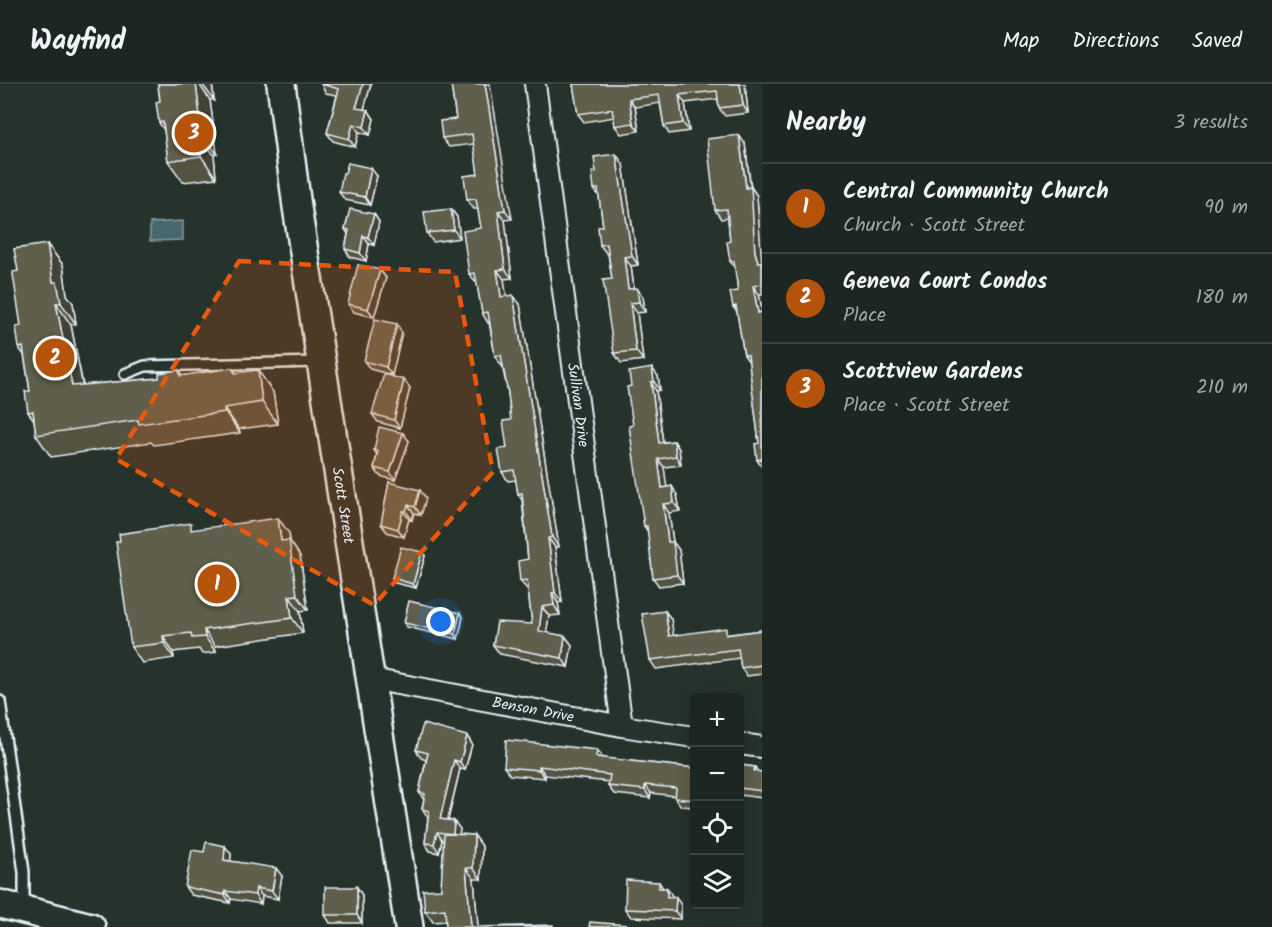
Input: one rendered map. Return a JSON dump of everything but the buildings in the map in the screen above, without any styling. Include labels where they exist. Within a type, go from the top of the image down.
[{"type":"main road","name":"Scott Street","points":[[281,84],[321,362],[409,927]]},
{"type":"main road","points":[[12,907],[91,927]]},
{"type":"street","name":"Sullivan Drive","points":[[535,84],[622,726]]},
{"type":"street","name":"Benson Drive","points":[[371,679],[622,726],[690,736]]},
{"type":"street","points":[[744,745],[762,747]]},
{"type":"lane","points":[[126,374],[145,366],[321,362]]},
{"type":"lane","points":[[0,701],[24,872],[12,907]]},
{"type":"highlighted area","points":[[239,261],[455,272],[493,472],[374,605],[116,459]]},
{"type":"water","points":[[183,221],[183,240],[150,241],[150,223]]},
{"type":"place","name":"Scottview Gardens","points":[[194,133]]},
{"type":"place","name":"Geneva Court Condos","points":[[55,358]]},
{"type":"place","name":"Central Community Church","points":[[217,584]]}]
